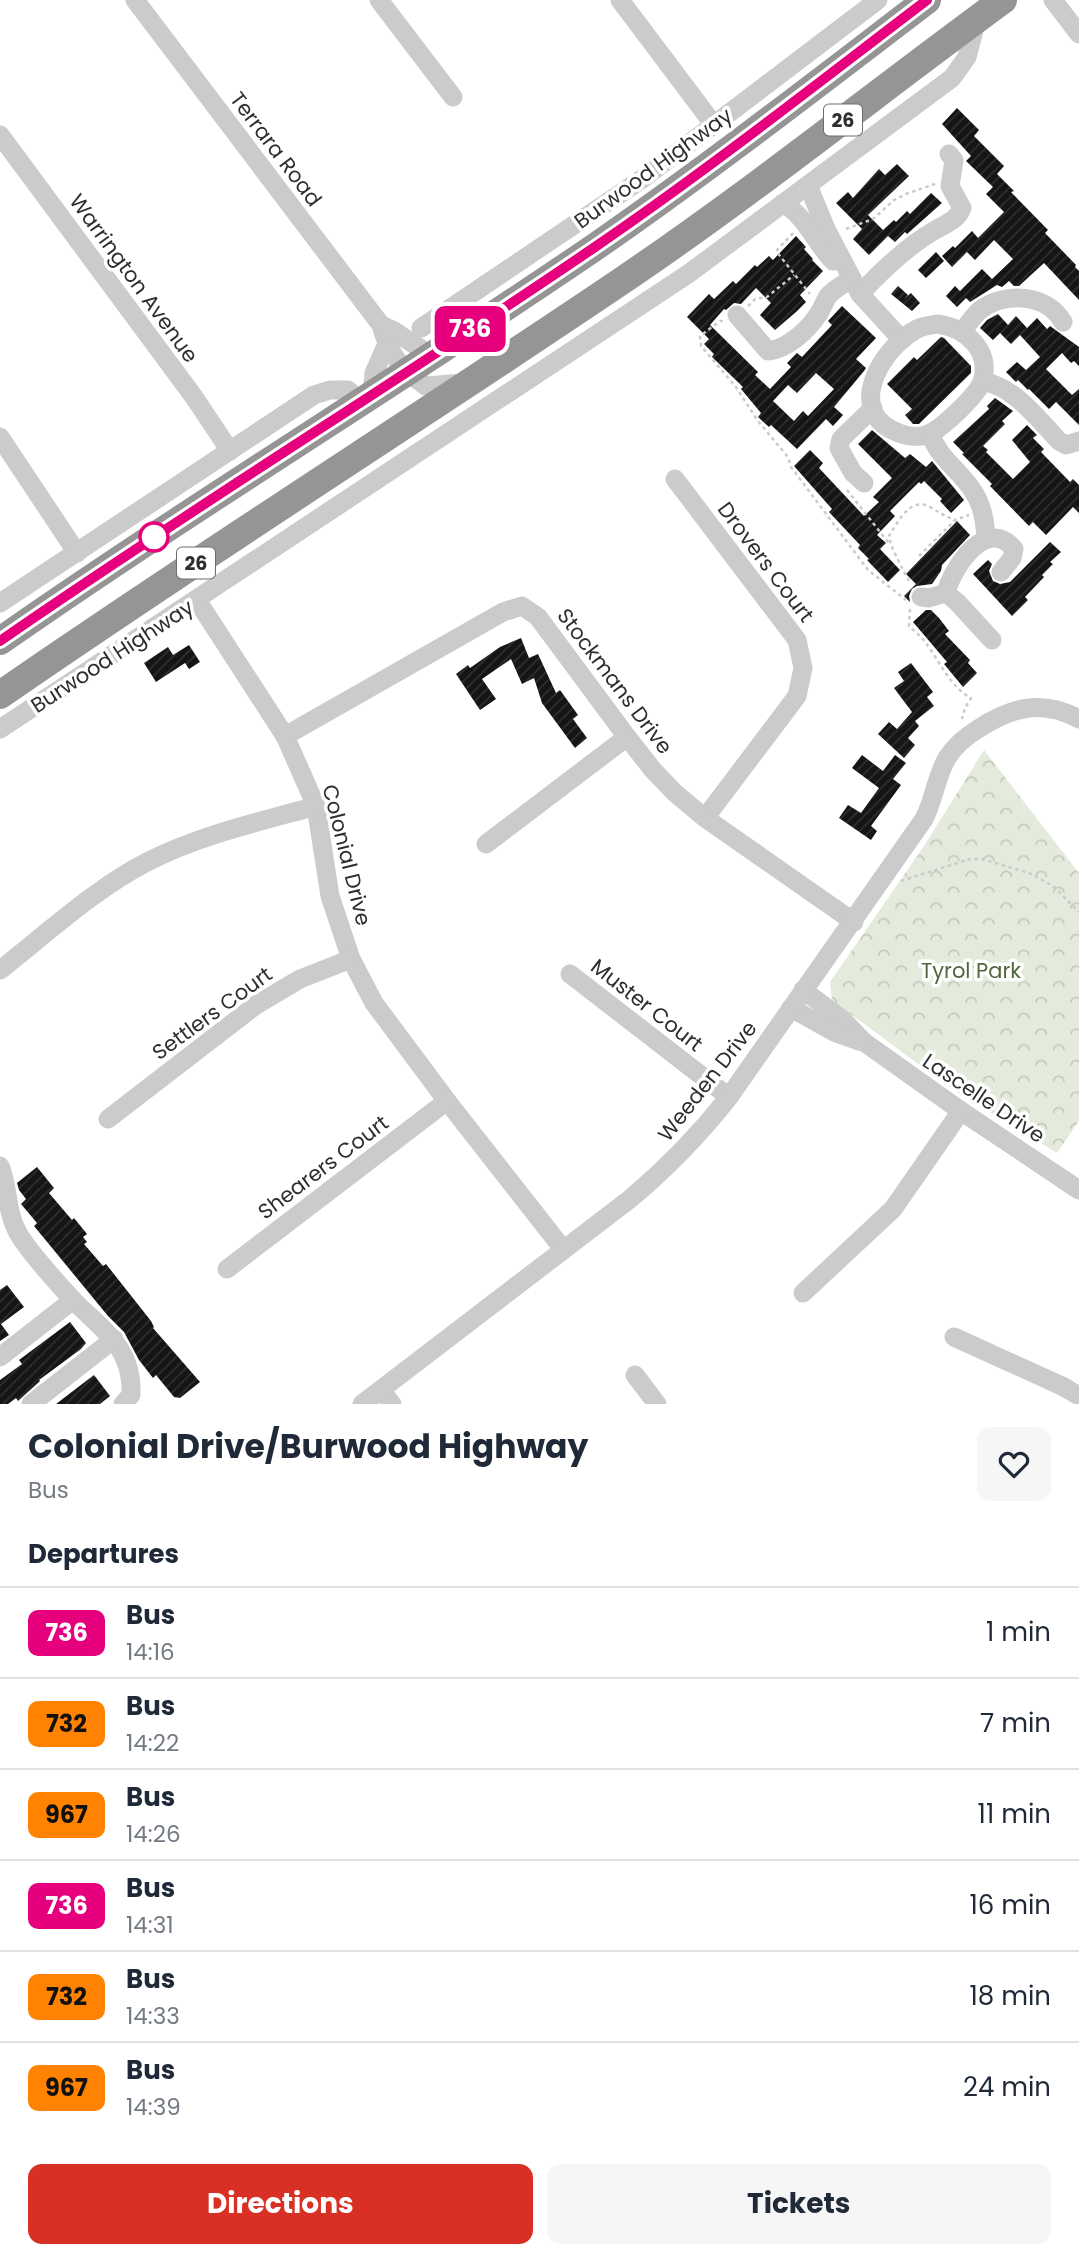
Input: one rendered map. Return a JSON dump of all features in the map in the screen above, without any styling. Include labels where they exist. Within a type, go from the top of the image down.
[{"type":"highway","name":"Burwood Highway","points":[[0,641],[596,246],[927,0]]},
{"type":"highway","name":"Burwood Highway","points":[[0,695],[708,221],[1003,0]]},
{"type":"highway","points":[[367,397],[384,439]]},
{"type":"street","name":"Terrara Road","points":[[135,0],[381,326],[386,346],[407,371],[426,386],[468,383]]},
{"type":"street","points":[[380,0],[453,97]]},
{"type":"street","points":[[620,0],[714,125]]},
{"type":"street","name":"Burwood Highway","points":[[421,328],[621,193],[878,0]]},
{"type":"street","points":[[1053,0],[1079,34]]},
{"type":"street","name":"Burwood Highway","points":[[0,729],[688,274],[951,78],[967,57],[977,19]]},
{"type":"street","points":[[813,49],[832,73]]},
{"type":"street","name":"Warrington Avenue","points":[[0,135],[194,397],[230,451]]},
{"type":"street","points":[[737,315],[768,351],[776,350],[789,344],[810,325],[828,296],[855,286],[922,237],[959,216],[962,208],[950,186],[955,168],[954,160],[949,154]]},
{"type":"street","points":[[808,185],[855,286]]},
{"type":"street","points":[[783,203],[799,214],[824,252],[902,340]]},
{"type":"street","points":[[708,221],[756,224]]},
{"type":"street","points":[[962,331],[981,310],[999,302],[1023,298],[1044,302],[1056,310],[1063,322]]},
{"type":"street","points":[[439,349],[453,307]]},
{"type":"street","points":[[938,324],[953,326],[975,341],[982,357],[982,381],[970,399],[930,433],[920,436],[905,435],[892,430],[881,421],[870,398],[872,382],[881,363],[902,340],[919,328],[938,324]]},
{"type":"street","name":"Terrara Road","points":[[381,326],[439,349]]},
{"type":"street","points":[[0,603],[322,391],[348,390],[367,397],[386,346]]},
{"type":"street","points":[[982,381],[995,383],[1007,390],[1059,441],[1066,445],[1079,441]]},
{"type":"street","points":[[856,483],[839,448],[841,439],[873,408]]},
{"type":"street","points":[[930,433],[935,447],[975,493],[982,510],[986,539]]},
{"type":"street","points":[[0,438],[77,553]]},
{"type":"street","points":[[363,489],[384,439]]},
{"type":"street","name":"Drovers Court","points":[[675,479],[797,640],[803,668],[797,696],[705,818]]},
{"type":"street","points":[[946,593],[949,580],[958,565],[986,539],[995,537],[1008,542],[1014,550],[1012,558],[1001,572]]},
{"type":"street","points":[[921,597],[929,598],[946,593]]},
{"type":"street","points":[[946,593],[957,601],[992,640]]},
{"type":"street","name":"Colonial Drive","points":[[197,600],[285,736],[316,806],[330,896],[351,959],[374,1003],[563,1250]]},
{"type":"street","name":"Stockmans Drive","points":[[285,736],[503,612],[522,606],[538,617],[653,770],[705,818],[854,922]]},
{"type":"street","name":"Weeden Drive","points":[[362,1404],[386,1397],[563,1250],[630,1199],[667,1168],[696,1138],[729,1097],[854,922],[930,808],[942,769],[959,743],[1000,715],[1033,708],[1048,708],[1079,719]]},
{"type":"street","points":[[486,844],[627,737]]},
{"type":"street","points":[[0,970],[111,883],[145,862],[190,842],[316,806]]},
{"type":"street","name":"Settlers Court","points":[[108,1119],[256,1006],[300,979],[351,959]]},
{"type":"street","name":"Muster Court","points":[[570,974],[729,1097]]},
{"type":"street","name":"Lascelle Drive","points":[[803,990],[842,1019],[864,1042],[1079,1190]]},
{"type":"street","name":"Lascelle Drive","points":[[791,1009],[834,1032],[864,1042]]},
{"type":"street","name":"Shearers Court","points":[[227,1269],[447,1101]]},
{"type":"street","points":[[803,1293],[893,1209],[961,1111]]},
{"type":"street","points":[[0,1166],[9,1198],[10,1215],[18,1233],[73,1300],[114,1339],[132,1376],[131,1395],[122,1404]]},
{"type":"street","points":[[0,1357],[73,1300]]},
{"type":"street","points":[[954,1337],[1079,1396]]},
{"type":"street","points":[[32,1404],[114,1339]]},
{"type":"street","points":[[635,1374],[657,1404]]},
{"type":"path","points":[[846,229],[873,219],[894,200],[906,194],[950,179]]},
{"type":"path","points":[[798,229],[776,251],[814,299],[824,305]]},
{"type":"path","points":[[794,275],[767,297],[755,299],[732,320],[720,321],[699,336],[701,346],[736,387],[758,421],[788,457],[790,467],[868,570],[909,604],[909,626],[925,642],[963,694],[971,698],[963,713],[964,722]]},
{"type":"path","points":[[856,483],[898,556],[909,581]]},
{"type":"path","points":[[888,542],[889,536],[908,509],[915,505],[926,505],[955,520]]},
{"type":"path","points":[[919,556],[955,520],[982,510]]},
{"type":"path","points":[[901,881],[970,859],[982,859],[1029,873],[1042,880],[1059,891],[1079,912]]},
{"type":"green space","name":"Tyrol Park","points":[[984,750],[1079,873],[1079,1121],[1057,1153],[952,1089],[832,1000],[830,982],[924,846]]},
{"type":"building","points":[[957,108],[979,130],[974,136],[1004,166],[997,174],[1048,230],[1045,233],[1076,265],[1079,271],[1079,300],[1044,263],[1019,286],[1014,286],[1009,281],[1002,287],[997,285],[970,302],[966,298],[957,307],[946,296],[955,286],[960,291],[982,269],[992,279],[1013,259],[994,240],[975,260],[967,252],[952,267],[942,256],[953,246],[955,248],[972,231],[978,238],[1004,212],[986,194],[993,187],[966,161],[971,156],[942,124]]},
{"type":"building","points":[[897,164],[909,176],[868,215],[883,230],[907,211],[910,214],[931,193],[942,203],[907,234],[905,232],[895,242],[888,236],[869,255],[853,239],[862,229],[836,203],[848,192],[853,198],[879,169],[885,175]]},
{"type":"building","points":[[796,236],[806,247],[804,249],[823,271],[800,295],[806,302],[775,330],[760,315],[771,303],[756,288],[741,304],[734,303],[724,309],[710,325],[758,372],[755,375],[770,389],[791,367],[787,363],[797,353],[802,357],[832,325],[828,321],[842,306],[876,338],[856,359],[866,368],[834,407],[843,415],[833,426],[826,419],[797,449],[758,417],[761,413],[741,389],[743,387],[712,357],[714,354],[704,344],[709,339],[687,317],[709,294],[714,299],[733,281],[736,284],[755,265],[757,267],[769,256],[773,260]],"holes":[[[816,373],[834,389],[808,416],[803,411],[794,421],[773,401],[788,385],[797,393]]]},
{"type":"building","points":[[936,252],[944,261],[926,278],[918,270]]},
{"type":"building","points":[[898,286],[908,295],[904,299],[911,293],[920,303],[912,311],[891,294]]},
{"type":"building","points":[[998,314],[1008,325],[1016,316],[1027,328],[1037,318],[1047,329],[1050,326],[1079,347],[1079,366],[1074,361],[1071,363],[1062,353],[1046,369],[1072,395],[1079,389],[1079,425],[1056,402],[1049,409],[1029,389],[1006,372],[1017,362],[1026,370],[1040,357],[1020,335],[1011,344],[1000,333],[993,340],[980,328]]},
{"type":"building","points":[[941,337],[971,366],[971,373],[919,424],[913,424],[905,415],[912,409],[887,384],[914,357],[917,360]]},
{"type":"building","points":[[995,398],[1013,411],[1002,421],[1005,424],[983,446],[988,450],[986,452],[1013,479],[1030,462],[1012,440],[1027,425],[1037,435],[1033,438],[1044,449],[1041,452],[1070,482],[1073,479],[1079,485],[1079,513],[1073,507],[1046,535],[1033,522],[1029,526],[953,442],[989,409],[987,406]]},
{"type":"building","points":[[872,430],[905,458],[910,454],[926,467],[932,461],[964,500],[951,513],[940,501],[942,499],[924,481],[921,484],[919,482],[890,511],[895,516],[877,535],[886,543],[880,549],[900,570],[888,582],[867,560],[869,559],[858,548],[860,545],[829,512],[832,509],[794,466],[810,450],[823,463],[819,468],[864,516],[879,502],[873,497],[892,478],[858,444]]},
{"type":"building","points":[[957,521],[970,535],[942,565],[932,584],[912,589],[910,602],[904,596],[916,584],[906,574]]},
{"type":"building","points":[[1050,542],[1061,552],[1050,562],[1053,564],[1042,575],[1044,577],[1025,597],[1028,600],[1012,616],[973,574],[988,560],[992,564],[989,571],[993,581],[1000,584],[1010,582]]},
{"type":"building","points":[[926,610],[931,610],[939,618],[949,631],[945,634],[970,660],[968,663],[977,673],[963,687],[944,664],[947,662],[913,622]]},
{"type":"building","points":[[521,638],[529,658],[538,654],[556,693],[560,690],[578,715],[573,719],[587,738],[575,748],[542,703],[534,678],[522,684],[511,659],[482,679],[496,699],[480,710],[456,674],[468,665],[470,668],[500,647]]},
{"type":"building","points":[[189,645],[200,662],[189,669],[185,663],[156,682],[144,663],[168,647],[173,655]]},
{"type":"building","points":[[911,663],[933,692],[927,697],[934,706],[915,721],[919,726],[908,738],[915,745],[904,758],[878,734],[889,722],[897,729],[912,712],[894,688],[904,681],[898,672]]},
{"type":"building","points":[[862,755],[883,771],[895,755],[906,763],[893,779],[901,785],[871,826],[877,831],[871,840],[839,818],[848,805],[861,813],[879,788],[852,768]]},
{"type":"building","points":[[37,1167],[54,1188],[49,1193],[87,1234],[83,1237],[87,1242],[84,1244],[103,1266],[106,1264],[151,1321],[153,1328],[200,1382],[180,1398],[174,1397],[156,1375],[153,1378],[139,1360],[124,1332],[34,1226],[37,1223],[21,1204],[26,1199],[17,1183]]},
{"type":"building","points":[[7,1285],[24,1307],[1,1324],[9,1335],[0,1341],[0,1290]]},
{"type":"building","points":[[70,1322],[86,1343],[81,1349],[39,1380],[18,1401],[16,1398],[8,1404],[0,1404],[0,1380],[22,1364],[19,1360]]},
{"type":"building","points":[[94,1375],[110,1396],[100,1404],[56,1404]]},
{"type":"bus line","name":"736","points":[[0,641],[192,511],[596,246],[718,158],[927,0]]}]
